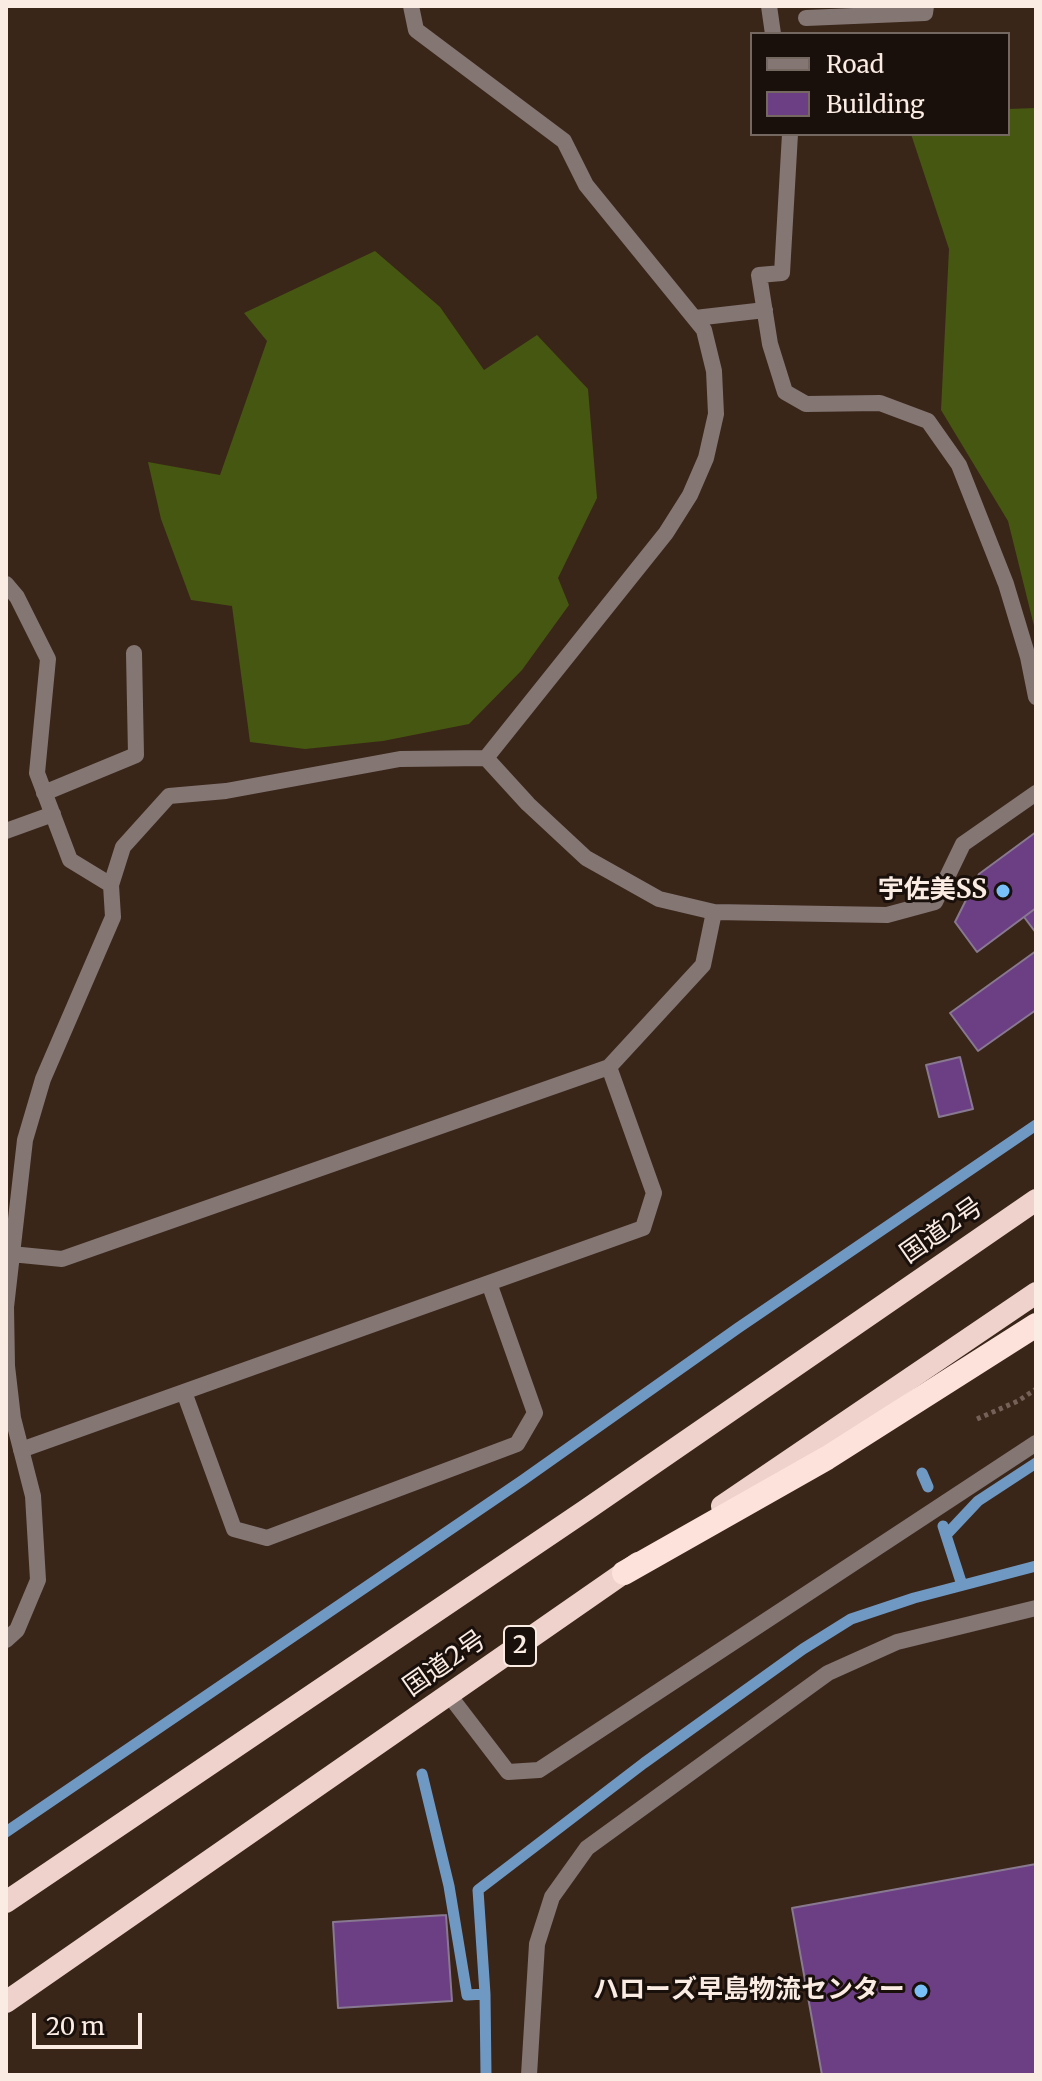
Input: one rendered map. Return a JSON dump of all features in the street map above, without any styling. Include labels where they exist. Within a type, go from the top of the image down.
[{"type":"highway","name":"国道2号","points":[[6,1902],[573,1519],[1036,1200]]},
{"type":"highway","name":"国道2号","points":[[6,2002],[624,1573],[1036,1293]]},
{"type":"highway","points":[[624,1573],[827,1458],[1036,1325]]},
{"type":"street","points":[[411,6],[416,30],[564,141],[586,185],[704,330],[714,371],[716,414],[706,458],[690,495],[666,533],[486,758]]},
{"type":"street","points":[[769,6],[773,32]]},
{"type":"street","points":[[806,18],[925,13],[926,6]]},
{"type":"street","points":[[790,136],[782,273],[759,275],[770,344],[785,392],[806,404],[880,403],[928,421],[959,465],[1006,584],[1028,657],[1036,697]]},
{"type":"street","points":[[695,318],[765,310]]},
{"type":"street","points":[[6,584],[17,597],[48,659],[37,773],[70,860],[111,885]]},
{"type":"street","points":[[44,793],[136,755],[134,653]]},
{"type":"street","points":[[6,1640],[17,1630],[38,1580],[33,1496],[13,1418],[7,1366],[6,1307],[25,1140],[43,1079],[113,917],[111,885],[123,847],[169,796],[226,791],[400,759],[486,758],[528,804],[586,858],[659,899],[714,912],[887,915],[935,902],[963,844],[1036,793]]},
{"type":"street","points":[[6,831],[53,814]]},
{"type":"street","points":[[11,1254],[62,1259],[609,1067],[703,965],[714,912]]},
{"type":"street","points":[[21,1450],[643,1228],[654,1193],[609,1067]]},
{"type":"street","points":[[184,1392],[234,1529],[267,1538],[517,1444],[535,1413],[489,1283]]},
{"type":"street","points":[[449,1695],[508,1772],[539,1770],[1036,1443]]},
{"type":"street","points":[[529,2075],[537,1944],[552,1897],[587,1848],[828,1673],[897,1642],[1036,1608]]},
{"type":"path","points":[[977,1419],[1018,1401],[1036,1389]]},
{"type":"green space","points":[[1036,108],[1036,634],[1008,521],[941,410],[949,249],[912,136],[1010,136],[1010,109]]},
{"type":"green space","points":[[375,251],[440,307],[484,370],[537,335],[588,389],[597,498],[558,578],[569,605],[522,670],[469,724],[383,741],[305,749],[250,742],[232,606],[191,600],[161,519],[148,462],[220,475],[267,341],[244,313]]},
{"type":"building","name":"宇佐美SS","points":[[1036,832],[1036,908],[977,952],[955,922],[979,874]]},
{"type":"building","points":[[1036,908],[1036,933],[1024,917]]},
{"type":"building","points":[[1036,951],[1036,1010],[978,1051],[950,1013]]},
{"type":"building","points":[[960,1057],[973,1109],[939,1117],[926,1065]]},
{"type":"building","name":"ハローズ早島物流センター","points":[[1036,1864],[1036,2075],[822,2075],[792,1908]]},
{"type":"building","points":[[446,1915],[452,2001],[338,2008],[333,1922]]},
{"type":"waterway","points":[[6,1832],[1036,1125]]},
{"type":"waterway","points":[[947,1534],[978,1501],[1036,1463]]},
{"type":"waterway","points":[[922,1473],[928,1487]]},
{"type":"waterway","points":[[943,1526],[962,1585]]},
{"type":"waterway","points":[[486,2075],[485,1994],[478,1890],[644,1763],[803,1649],[851,1619],[914,1598],[1036,1566]]},
{"type":"waterway","points":[[422,1774],[449,1886],[467,1995],[485,1994]]},
{"type":"place","name":"宇佐美SS","points":[[1003,891]]},
{"type":"place","name":"ハローズ早島物流センター","points":[[921,1991]]}]
